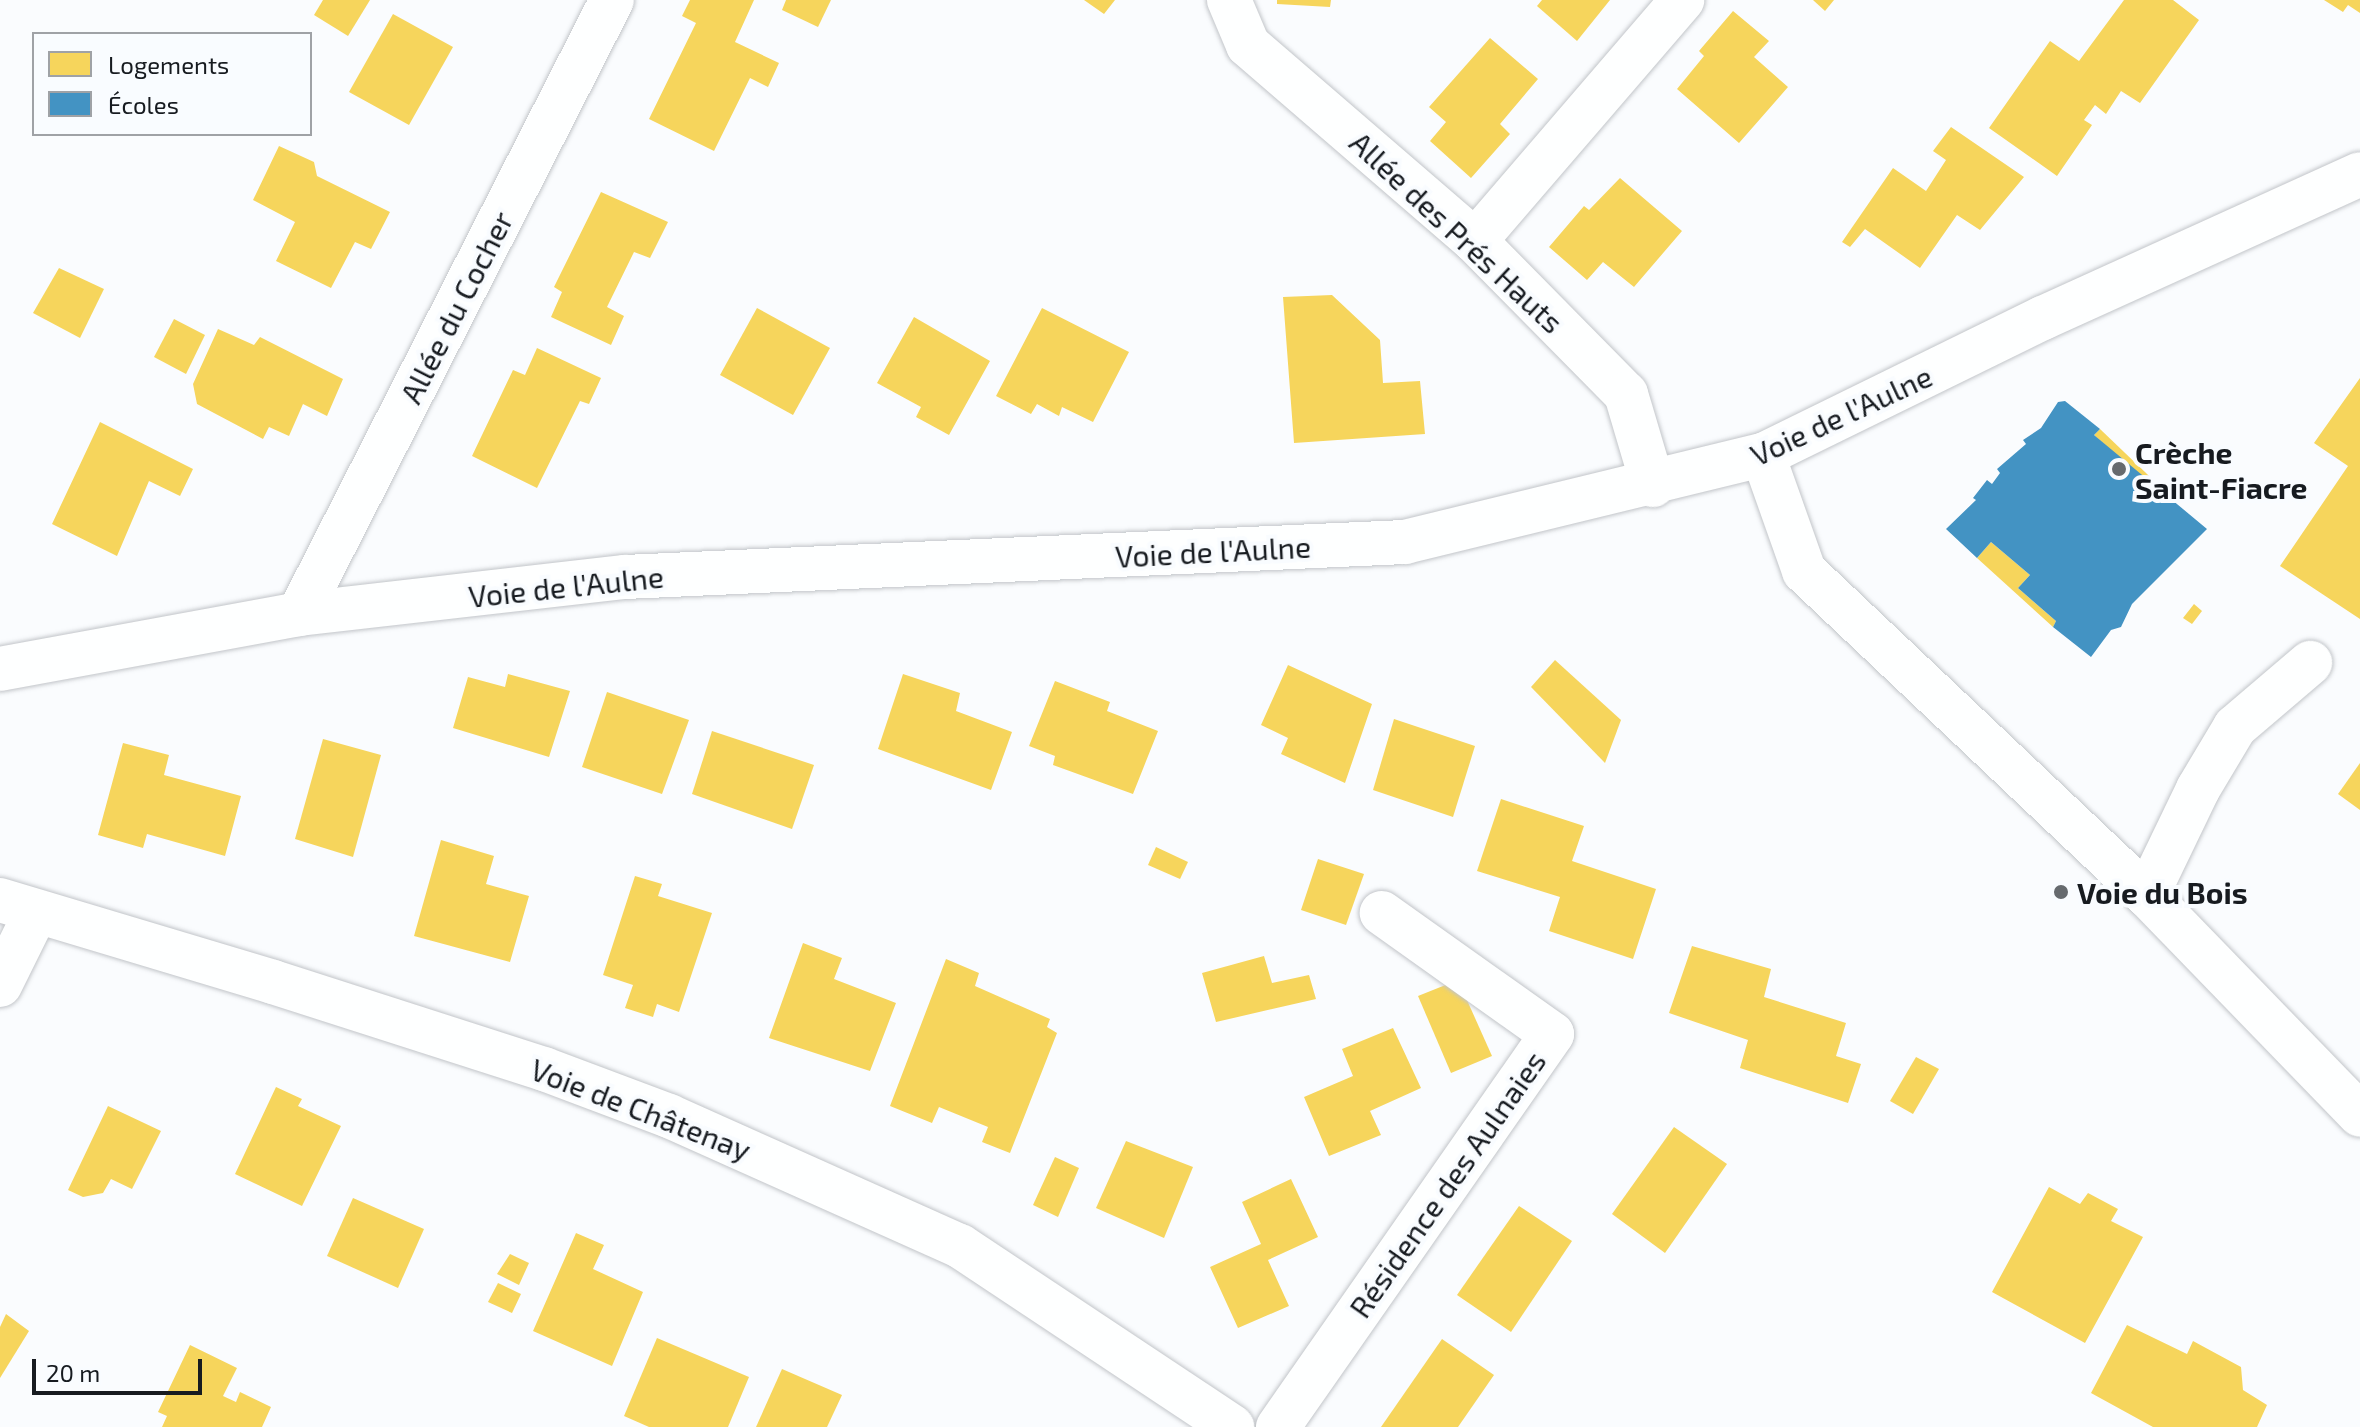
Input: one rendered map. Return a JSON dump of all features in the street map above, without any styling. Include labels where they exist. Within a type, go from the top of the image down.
[{"type":"street","name":"Allée du Cocher","points":[[299,614],[612,0]]},
{"type":"street","name":"Allée des Prés Hauts","points":[[1229,0],[1248,45],[1475,241],[1626,394],[1653,485]]},
{"type":"street","points":[[1475,241],[1682,0]]},
{"type":"street","name":"Voie de l'Aulne","points":[[0,669],[299,614],[625,577],[1405,542],[1653,485],[1763,455],[2043,318],[2360,174]]},
{"type":"street","points":[[1763,455],[1804,571],[2147,895],[2360,1115]]},
{"type":"street","points":[[2147,895],[2198,789],[2235,727],[2310,663]]},
{"type":"street","points":[[0,985],[18,906]]},
{"type":"street","name":"Voie de Châtenay","points":[[18,906],[529,1064],[669,1116],[960,1246],[1232,1427]]},
{"type":"street","name":"Résidence des Aulnaies","points":[[1278,1427],[1552,1034],[1382,913]]},
{"type":"building: Logements","points":[[323,0],[370,0],[348,36],[314,15]]},
{"type":"building: Logements","points":[[690,0],[754,0],[735,42],[779,63],[768,87],[750,78],[714,151],[649,119],[696,23],[682,16]]},
{"type":"building: Logements","points":[[786,0],[831,0],[818,27],[782,10]]},
{"type":"building: Logements","points":[[1084,0],[1115,0],[1104,14]]},
{"type":"building: Logements","points":[[1277,0],[1331,0],[1330,7],[1277,4]]},
{"type":"building: Logements","points":[[1542,0],[1610,0],[1577,41],[1537,6]]},
{"type":"building: Logements","points":[[1813,0],[1834,0],[1825,11]]},
{"type":"building: Logements","points":[[2124,0],[2173,0],[2199,20],[2140,103],[2121,91],[2106,114],[2095,105],[2084,120],[2092,125],[2057,176],[1989,128],[2050,41],[2079,61]]},
{"type":"building: Logements","points":[[2324,0],[2360,0],[2360,13],[2348,5],[2343,12]]},
{"type":"building: Logements","points":[[1733,11],[1769,41],[1754,57],[1788,87],[1739,143],[1677,89],[1704,56],[1699,51]]},
{"type":"building: Logements","points":[[393,14],[453,47],[409,125],[349,92]]},
{"type":"building: Logements","points":[[1490,38],[1538,79],[1500,124],[1510,134],[1471,178],[1430,141],[1446,122],[1429,107]]},
{"type":"building: Logements","points":[[1951,127],[2024,177],[1980,230],[1957,215],[1920,268],[1865,229],[1850,247],[1842,242],[1893,168],[1926,191],[1946,160],[1933,151]]},
{"type":"building: Logements","points":[[279,146],[314,162],[317,176],[390,212],[371,249],[355,242],[331,288],[276,261],[295,222],[253,200]]},
{"type":"building: Logements","points":[[1620,178],[1682,231],[1634,287],[1603,262],[1587,280],[1549,247],[1584,206],[1589,210]]},
{"type":"building: Logements","points":[[601,192],[668,222],[650,258],[634,252],[607,307],[624,316],[611,345],[551,317],[562,292],[554,287]]},
{"type":"building: Logements","points":[[59,268],[104,289],[80,338],[33,313]]},
{"type":"building: Logements","points":[[1332,295],[1380,340],[1383,383],[1420,381],[1425,434],[1294,443],[1283,297]]},
{"type":"building: Logements","points":[[757,308],[830,348],[793,415],[720,375]]},
{"type":"building: Logements","points":[[1042,308],[1129,352],[1093,422],[1062,407],[1059,416],[1037,404],[1031,414],[996,396]]},
{"type":"building: Logements","points":[[914,317],[990,361],[949,435],[916,417],[921,407],[877,383]]},
{"type":"building: Logements","points":[[174,319],[205,335],[186,374],[154,357]]},
{"type":"building: Logements","points":[[218,329],[254,345],[260,337],[343,379],[327,416],[303,404],[289,436],[269,427],[263,439],[197,404],[193,384]]},
{"type":"building: Logements","points":[[537,348],[601,378],[589,404],[580,401],[537,488],[472,456],[513,370],[525,375]]},
{"type":"building: Logements","points":[[2360,378],[2360,619],[2280,566],[2348,466],[2314,443]]},
{"type":"building: Logements","points":[[100,422],[193,469],[180,496],[149,481],[117,556],[52,524]]},
{"type":"building: Logements","points":[[2100,429],[2170,496],[2167,501],[2094,435]]},
{"type":"building: Logements","points":[[1991,542],[2030,575],[2018,588],[2056,621],[2053,627],[1977,558]]},
{"type":"building: Logements","points":[[2194,604],[2202,611],[2192,624],[2183,618]]},
{"type":"building: Logements","points":[[1555,660],[1621,720],[1605,763],[1531,687]]},
{"type":"building: Logements","points":[[1288,665],[1372,704],[1345,783],[1281,754],[1288,738],[1261,725]]},
{"type":"building: Logements","points":[[508,674],[570,691],[549,757],[453,728],[468,677],[505,687]]},
{"type":"building: Logements","points":[[903,674],[960,693],[956,711],[1012,732],[991,790],[878,749]]},
{"type":"building: Logements","points":[[1055,681],[1110,702],[1107,711],[1158,731],[1133,794],[1053,765],[1055,756],[1029,746]]},
{"type":"building: Logements","points":[[607,692],[689,720],[662,794],[582,767]]},
{"type":"building: Logements","points":[[1394,719],[1475,746],[1453,817],[1373,790]]},
{"type":"building: Logements","points":[[712,731],[814,765],[792,829],[692,794]]},
{"type":"building: Logements","points":[[323,739],[381,755],[353,857],[295,839]]},
{"type":"building: Logements","points":[[123,743],[169,755],[164,775],[241,796],[225,856],[147,834],[143,848],[98,835]]},
{"type":"building: Logements","points":[[2360,763],[2360,810],[2338,794]]},
{"type":"building: Logements","points":[[1501,799],[1584,826],[1572,861],[1656,889],[1633,959],[1549,931],[1560,897],[1477,871]]},
{"type":"building: Logements","points":[[441,840],[494,856],[486,884],[529,896],[510,962],[414,936]]},
{"type":"building: Logements","points":[[1156,847],[1188,862],[1180,879],[1148,865]]},
{"type":"building: Logements","points":[[1318,859],[1364,874],[1346,925],[1301,910]]},
{"type":"building: Logements","points":[[635,876],[662,884],[658,896],[712,913],[679,1012],[657,1004],[653,1017],[625,1008],[633,985],[603,975]]},
{"type":"building: Logements","points":[[803,943],[842,958],[834,979],[896,1003],[870,1071],[769,1038]]},
{"type":"building: Logements","points":[[1692,946],[1771,969],[1764,997],[1846,1023],[1836,1056],[1861,1064],[1848,1103],[1740,1068],[1748,1040],[1669,1013]]},
{"type":"building: Logements","points":[[1264,956],[1272,983],[1309,975],[1316,999],[1216,1022],[1202,973]]},
{"type":"building: Logements","points":[[946,959],[979,973],[975,986],[1050,1019],[1047,1027],[1057,1033],[1010,1153],[982,1142],[988,1127],[939,1107],[932,1123],[890,1106]]},
{"type":"building: Logements","points":[[1458,980],[1492,1056],[1451,1073],[1418,996]]},
{"type":"building: Logements","points":[[1393,1028],[1421,1088],[1370,1111],[1381,1135],[1329,1156],[1304,1097],[1353,1076],[1342,1049]]},
{"type":"building: Logements","points":[[1916,1057],[1939,1069],[1913,1114],[1890,1101]]},
{"type":"building: Logements","points":[[276,1087],[302,1099],[298,1106],[341,1126],[302,1206],[235,1174]]},
{"type":"building: Logements","points":[[108,1106],[161,1131],[132,1189],[111,1179],[103,1193],[83,1197],[68,1190]]},
{"type":"building: Logements","points":[[1674,1127],[1727,1164],[1665,1253],[1612,1214]]},
{"type":"building: Logements","points":[[1126,1141],[1193,1167],[1164,1238],[1096,1208]]},
{"type":"building: Logements","points":[[1055,1157],[1079,1168],[1058,1217],[1033,1205]]},
{"type":"building: Logements","points":[[1291,1179],[1318,1237],[1268,1260],[1289,1306],[1238,1328],[1210,1267],[1261,1244],[1242,1202]]},
{"type":"building: Logements","points":[[2049,1187],[2080,1204],[2088,1193],[2118,1209],[2111,1221],[2143,1237],[2085,1343],[1992,1292]]},
{"type":"building: Logements","points":[[353,1198],[424,1229],[398,1288],[327,1256]]},
{"type":"building: Logements","points":[[1519,1206],[1572,1241],[1511,1332],[1457,1295]]},
{"type":"building: Logements","points":[[576,1233],[604,1245],[593,1269],[643,1292],[612,1366],[533,1331]]},
{"type":"building: Logements","points":[[510,1254],[529,1263],[519,1285],[497,1274]]},
{"type":"building: Logements","points":[[498,1283],[521,1294],[512,1313],[488,1302]]},
{"type":"building: Logements","points":[[6,1314],[29,1331],[0,1378],[0,1327]]},
{"type":"building: Logements","points":[[2127,1325],[2187,1354],[2193,1341],[2241,1367],[2243,1390],[2267,1405],[2257,1427],[2153,1427],[2091,1393]]},
{"type":"building: Logements","points":[[657,1338],[749,1377],[728,1427],[649,1427],[624,1416]]},
{"type":"building: Logements","points":[[1442,1339],[1494,1375],[1458,1427],[1381,1427]]},
{"type":"building: Logements","points":[[190,1345],[237,1368],[223,1396],[236,1402],[240,1392],[271,1407],[262,1427],[162,1427],[167,1416],[158,1412]]},
{"type":"building: Logements","points":[[782,1369],[842,1395],[827,1427],[756,1427]]},
{"type":"building: Écoles","points":[[2065,401],[2100,429],[2094,435],[2207,529],[2132,604],[2121,627],[2111,630],[2091,657],[2053,627],[2056,621],[2018,588],[2030,575],[1991,542],[1977,558],[1946,529],[1976,500],[1973,498],[1987,480],[1992,484],[2000,473],[1997,469],[2026,444],[2023,440],[2041,428],[2058,402]]},
{"type":"place","name":"Crèche Saint-Fiacre","points":[[2119,469]]},
{"type":"place","name":"Voie du Bois","points":[[2061,892]]}]
